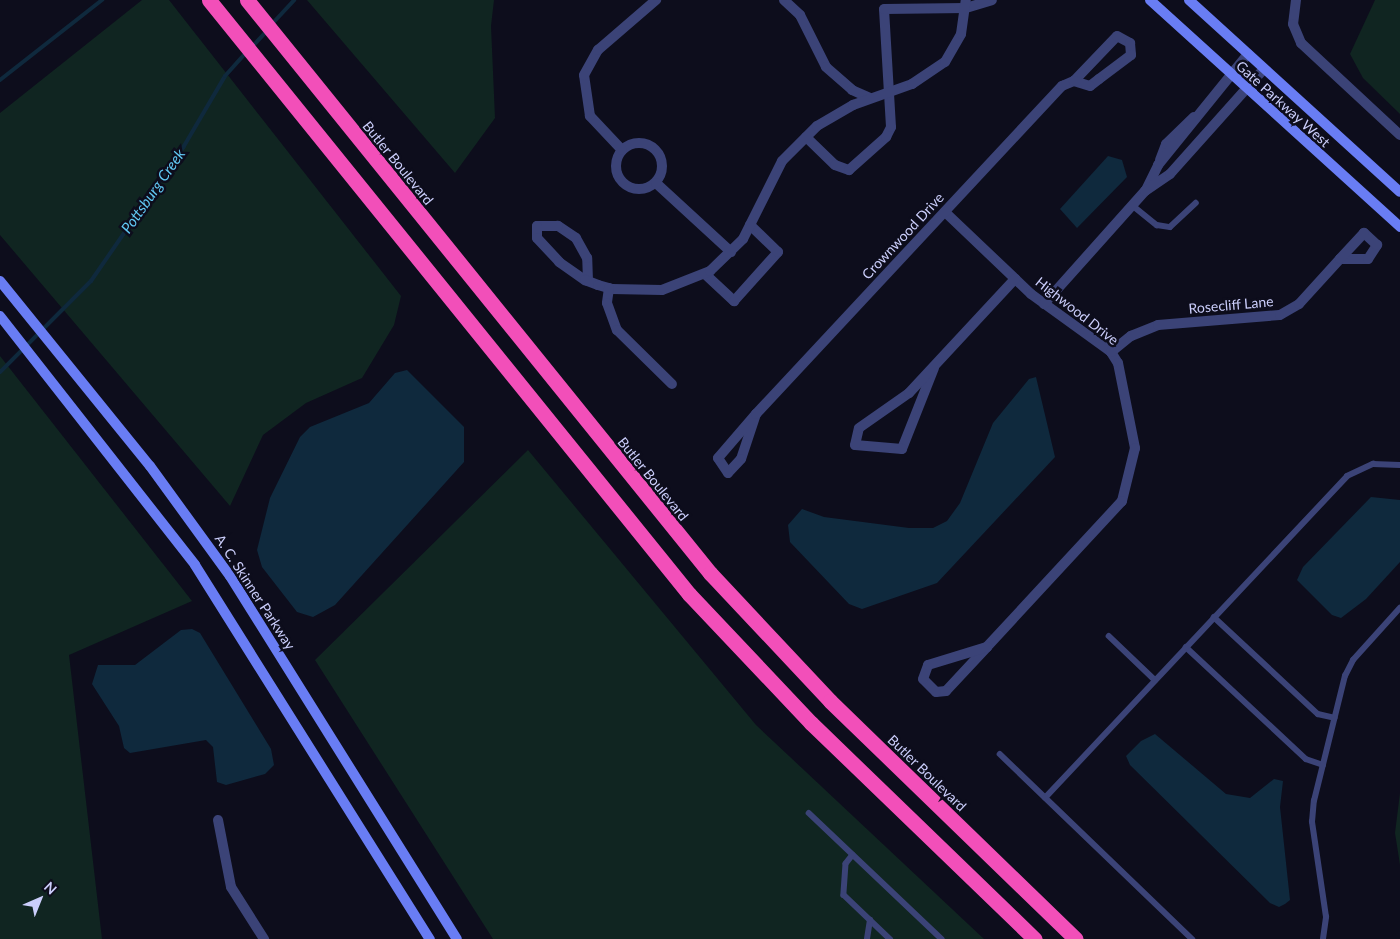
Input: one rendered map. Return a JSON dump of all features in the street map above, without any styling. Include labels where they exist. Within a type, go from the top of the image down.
[{"type":"highway","name":"Butler Boulevard","points":[[246,0],[721,586],[830,702],[1076,939]]},
{"type":"highway","points":[[211,2],[689,594],[811,723],[1034,939]]},
{"type":"main road","name":"Gate Parkway West","points":[[1150,0],[1230,76],[1400,227]]},
{"type":"main road","name":"Gate Parkway West","points":[[1189,0],[1400,192]]},
{"type":"main road","name":"A. C. Skinner Parkway","points":[[0,281],[85,386],[230,576],[457,939]]},
{"type":"main road","points":[[0,316],[68,400],[215,594],[430,939]]},
{"type":"street","points":[[622,150],[590,116],[584,75],[598,50],[656,0]]},
{"type":"street","points":[[784,0],[800,15],[826,66],[852,90],[870,98]]},
{"type":"street","points":[[806,137],[841,170],[854,169],[888,133],[884,9],[966,4],[992,0]]},
{"type":"street","points":[[1296,0],[1293,24],[1301,43],[1400,135]]},
{"type":"street","points":[[588,281],[587,258],[576,238],[558,226],[537,226],[537,238],[546,250],[588,281],[609,288],[662,290],[705,274],[732,252],[750,225],[782,161],[829,116],[870,98],[912,84],[945,62],[962,34],[966,4]]},
{"type":"street","name":"Crownwood Drive","points":[[756,414],[741,459],[728,473],[718,458],[756,414],[1062,86],[1074,81],[1111,39],[1117,36],[1130,43],[1131,55],[1090,86],[1074,81]]},
{"type":"street","points":[[1044,304],[1145,190],[1166,144],[1194,117],[1248,54]]},
{"type":"street","points":[[1145,190],[1170,174],[1264,69]]},
{"type":"street","points":[[636,143],[652,147],[662,168],[656,183],[643,190],[623,183],[616,170],[622,150],[636,143]]},
{"type":"street","points":[[656,183],[732,252]]},
{"type":"street","name":"Highwood Drive","points":[[945,212],[1015,280],[1044,304],[1110,352],[1118,363],[1135,448],[1122,501],[987,647],[946,691],[936,692],[923,679],[928,665],[987,647]]},
{"type":"street","points":[[705,274],[734,301],[778,252],[750,225]]},
{"type":"street","name":"Rosecliff Lane","points":[[1110,352],[1131,336],[1158,325],[1280,316],[1299,304],[1340,259]]},
{"type":"street","points":[[934,368],[902,449],[855,445],[859,428],[909,394],[1015,280]]},
{"type":"street","points":[[609,288],[607,303],[617,330],[672,384]]},
{"type":"street","points":[[218,820],[231,887],[264,939]]},
{"type":"lane","points":[[1132,205],[1157,225],[1170,227],[1196,203]]},
{"type":"lane","points":[[1045,798],[1347,476],[1373,464],[1400,465]]},
{"type":"lane","points":[[1322,939],[1326,917],[1312,822],[1323,765],[1335,718],[1354,660],[1400,608]]},
{"type":"lane","points":[[1214,617],[1318,714],[1335,718]]},
{"type":"lane","points":[[1109,636],[1155,680]]},
{"type":"lane","points":[[1186,647],[1306,759],[1323,765]]},
{"type":"lane","points":[[1000,754],[1192,939]]},
{"type":"lane","points":[[809,813],[942,939]]},
{"type":"lane","points":[[853,855],[846,864],[844,895],[890,939]]},
{"type":"lane","points":[[868,939],[870,920]]},
{"type":"green space","points":[[142,0],[169,0],[401,296],[394,325],[362,378],[306,403],[263,435],[230,506],[0,235],[0,113]]},
{"type":"green space","points":[[307,0],[494,0],[491,26],[495,118],[455,173]]},
{"type":"green space","points":[[1375,0],[1400,0],[1400,114],[1363,78],[1350,54]]},
{"type":"green space","points":[[0,356],[192,601],[69,655],[102,939],[0,939]]},
{"type":"green space","points":[[528,450],[756,725],[984,939],[493,939],[315,660]]},
{"type":"green space","points":[[1400,793],[1400,865],[1395,833]]},
{"type":"water","points":[[1108,156],[1122,160],[1127,177],[1077,228],[1060,209]]},
{"type":"water","points":[[407,370],[464,427],[464,462],[335,605],[313,617],[297,612],[262,567],[257,550],[270,498],[300,437],[310,427],[369,403],[395,373]]},
{"type":"water","points":[[1036,377],[1055,457],[937,583],[862,609],[849,604],[790,542],[788,525],[802,509],[824,517],[909,528],[933,528],[947,521],[960,503],[993,423],[1029,379]]},
{"type":"water","points":[[1371,497],[1400,500],[1400,562],[1366,599],[1341,618],[1332,615],[1297,580],[1303,567]]},
{"type":"water","points":[[192,629],[200,633],[271,749],[274,765],[265,774],[226,785],[217,782],[213,747],[206,740],[130,753],[124,748],[119,726],[92,684],[98,665],[135,665],[181,630]]},
{"type":"water","points":[[1155,734],[1226,794],[1250,798],[1274,779],[1283,781],[1280,807],[1290,900],[1285,904],[1279,907],[1270,903],[1130,765],[1126,756],[1141,741]]},
{"type":"waterway","points":[[0,80],[102,0]]},
{"type":"waterway","name":"Pottsburg Creek","points":[[271,25],[294,0]]},
{"type":"waterway","name":"Pottsburg Creek","points":[[251,48],[267,31]]},
{"type":"waterway","name":"Pottsburg Creek","points":[[0,372],[91,281],[184,146],[225,76],[246,53]]}]
